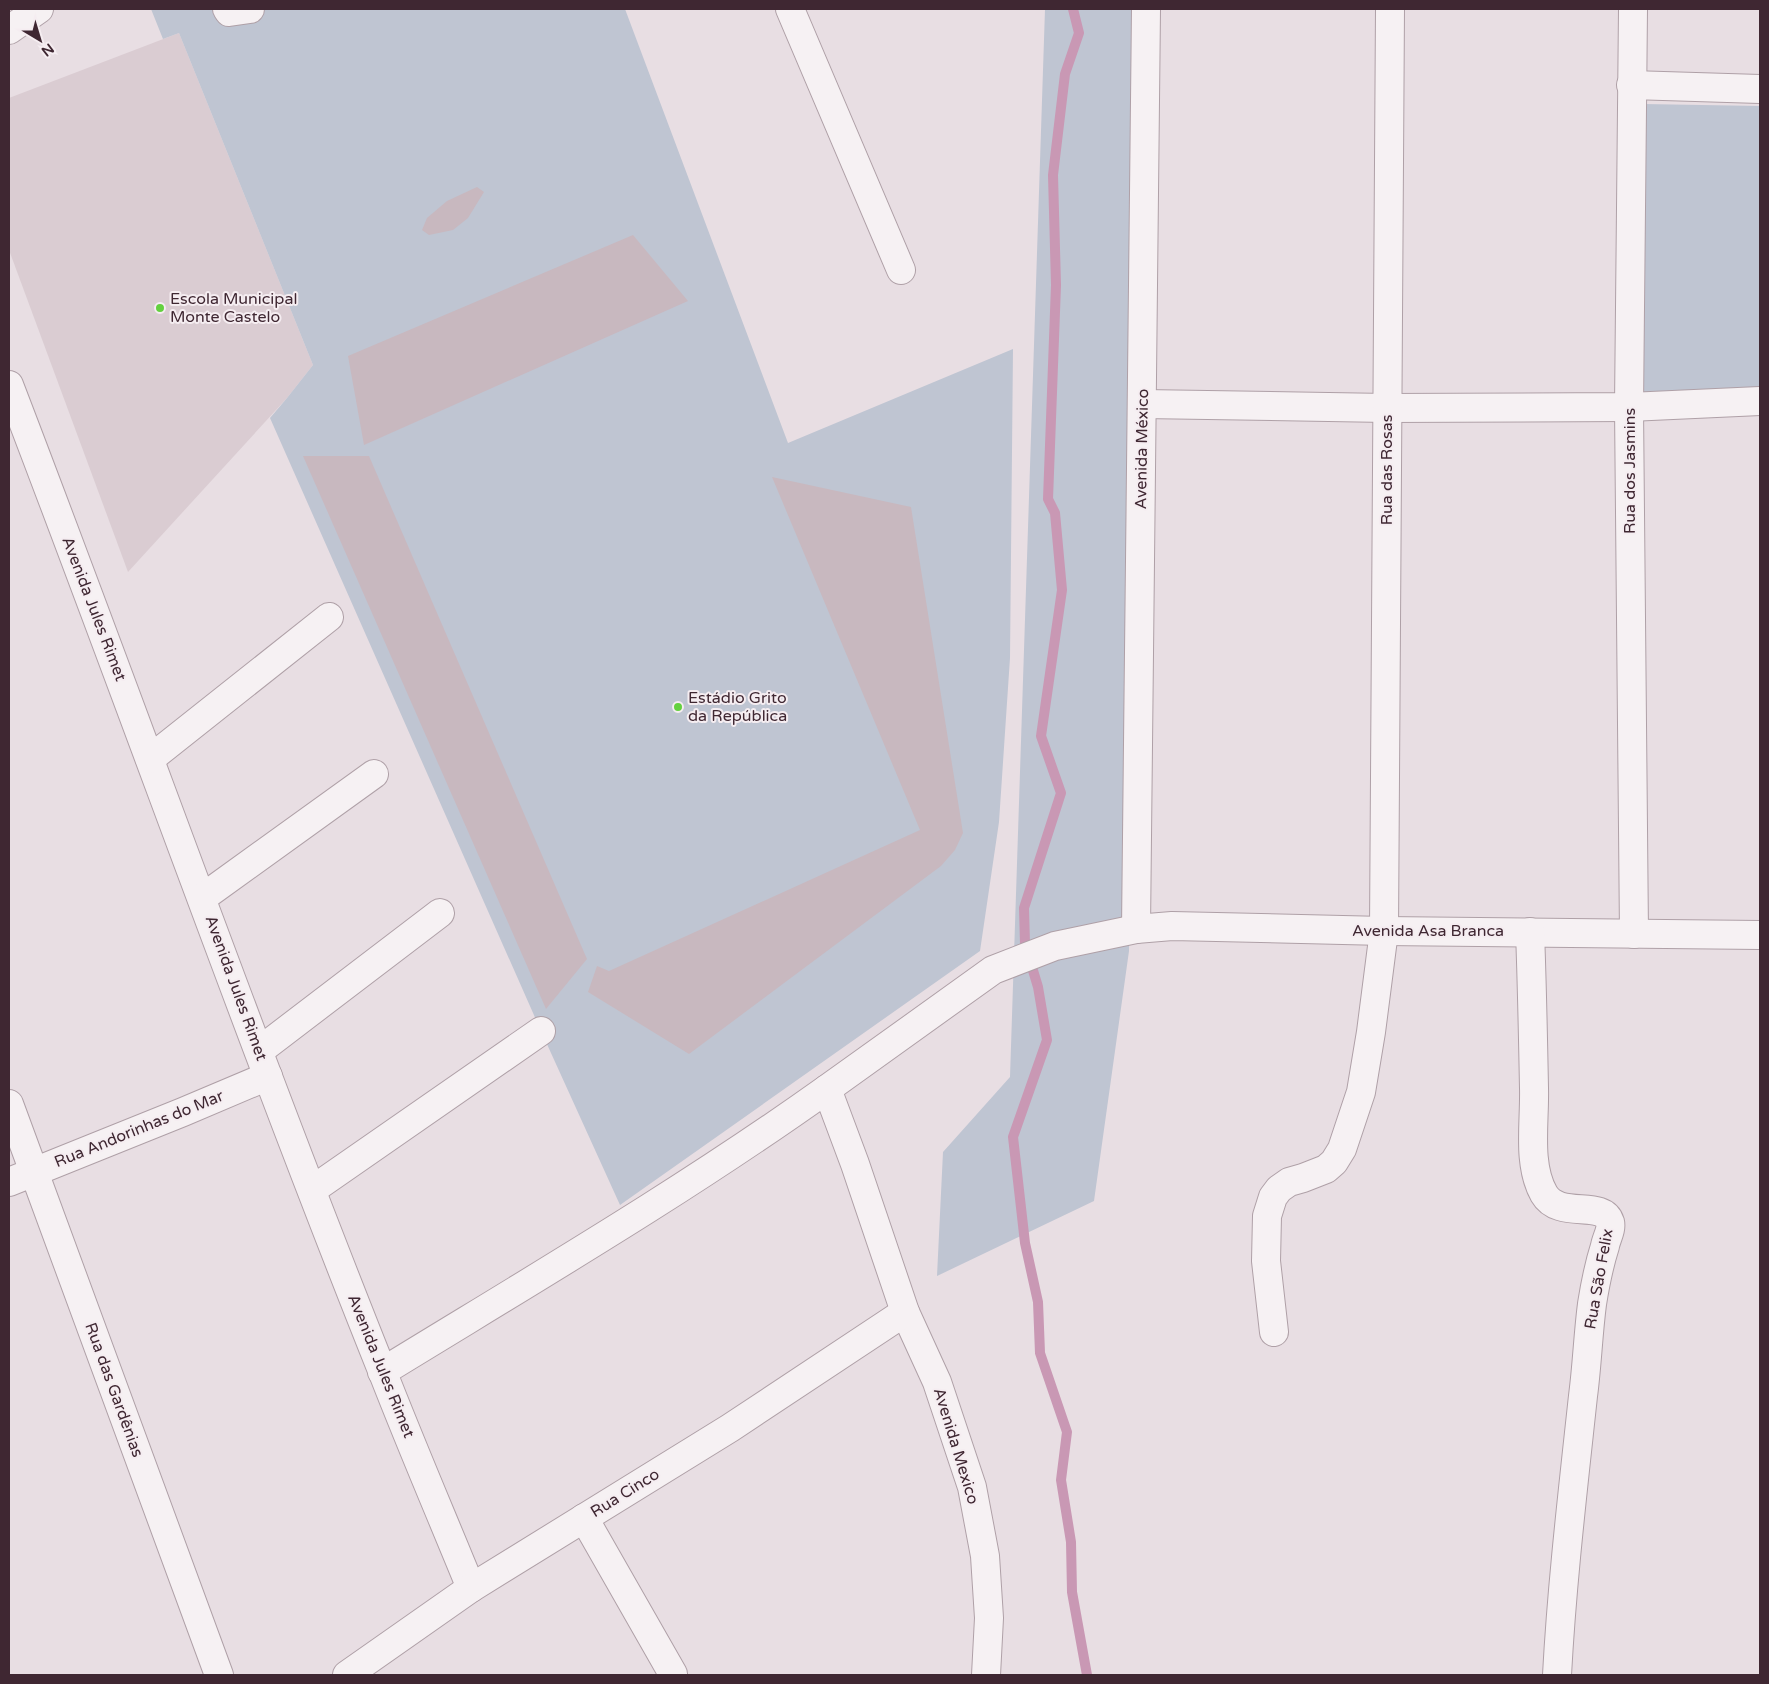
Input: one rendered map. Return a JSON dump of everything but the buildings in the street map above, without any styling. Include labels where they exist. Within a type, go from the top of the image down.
[{"type":"street","points":[[9,30],[39,9]]},
{"type":"street","points":[[227,9],[229,12],[250,9]]},
{"type":"street","points":[[790,9],[902,270]]},
{"type":"street","name":"Avenida México","points":[[1136,929],[1146,9]]},
{"type":"street","name":"Rua das Rosas","points":[[1274,1332],[1266,1261],[1267,1216],[1272,1197],[1279,1188],[1289,1182],[1326,1169],[1334,1162],[1342,1149],[1361,1092],[1384,931],[1390,9]]},
{"type":"street","name":"Rua dos Jasmins","points":[[1633,9],[1629,407],[1634,934]]},
{"type":"street","points":[[1631,85],[1760,88]]},
{"type":"street","name":"Avenida Jules Rimet","points":[[9,385],[382,1372],[472,1588]]},
{"type":"street","points":[[1143,404],[1387,408],[1629,407],[1760,401]]},
{"type":"street","points":[[150,759],[329,617]]},
{"type":"street","points":[[202,898],[374,774]]},
{"type":"street","name":"Rua Andorinhas do Mar","points":[[9,1182],[183,1112],[264,1064],[440,913]]},
{"type":"street","name":"Avenida Asa Branca","points":[[382,1372],[637,1216],[785,1119],[993,970],[1056,946],[1136,929],[1172,926],[1384,931],[1760,935]]},
{"type":"street","name":"Rua São Felix","points":[[1530,932],[1536,1176],[1550,1203],[1559,1207],[1601,1212],[1610,1222],[1594,1297],[1589,1333],[1563,1581],[1557,1675]]},
{"type":"street","points":[[312,1190],[541,1031]]},
{"type":"street","name":"Avenida Mexico","points":[[827,1089],[858,1172],[905,1312],[937,1382],[972,1488],[985,1556],[989,1618],[986,1675]]},
{"type":"street","name":"Rua das Gardênias","points":[[9,1104],[219,1675]]},
{"type":"street","name":"Rua Cinco","points":[[347,1675],[472,1588],[730,1428],[905,1312]]},
{"type":"street","points":[[584,1518],[673,1674]]},
{"type":"shaded area","points":[[151,9],[625,9],[788,443],[1013,349],[1010,658],[999,822],[980,951],[620,1205],[270,418],[313,365],[179,33],[163,39]]},
{"type":"shaded area","points":[[1045,9],[1141,9],[1129,951],[1094,1201],[937,1276],[943,1152],[1010,1077]]},
{"type":"shaded area","name":"Escola Municipal Monte Castelo","points":[[179,33],[313,365],[287,398],[128,572],[9,250],[9,98]]},
{"type":"shaded area","points":[[1643,104],[1760,106],[1760,413],[1637,412]]},
{"type":"waterway","points":[[1073,9],[1079,33],[1065,74],[1053,175],[1056,285],[1048,499],[1055,513],[1062,590],[1041,736],[1061,793],[1024,908],[1025,944],[1038,987],[1047,1040],[1013,1137],[1025,1243],[1038,1302],[1040,1353],[1067,1432],[1061,1480],[1071,1542],[1072,1592],[1087,1675]]},
{"type":"place","name":"Escola Municipal Monte Castelo","points":[[160,308]]},
{"type":"place","name":"Estádio Grito da República","points":[[678,707]]}]
